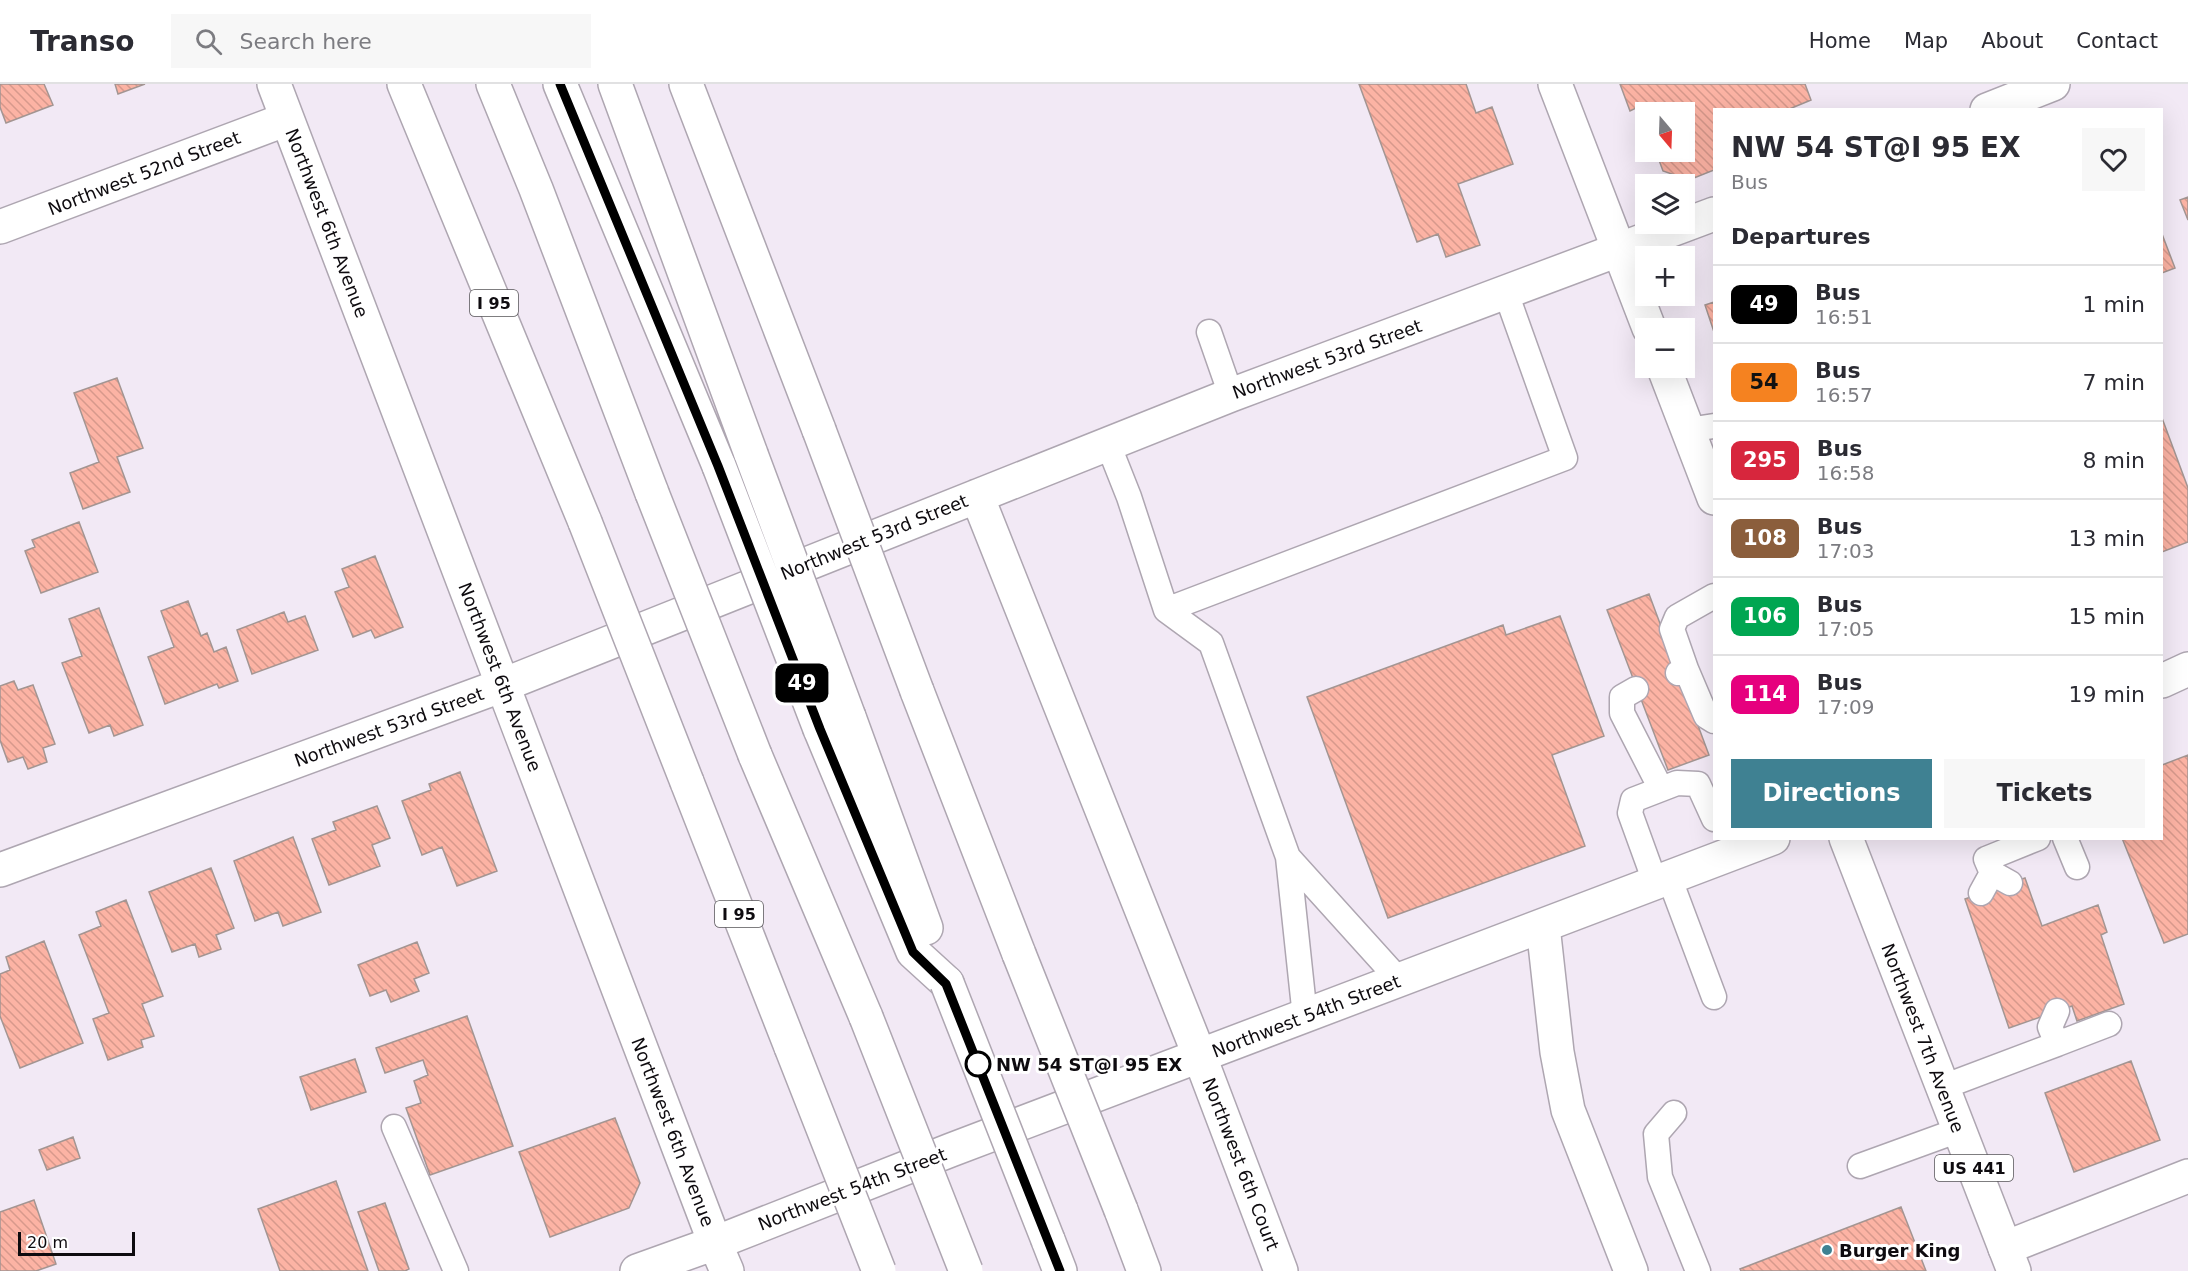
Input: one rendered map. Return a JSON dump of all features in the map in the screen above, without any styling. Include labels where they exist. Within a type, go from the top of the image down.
[{"type":"main road","name":"Northwest 6th Avenue","points":[[274,84],[721,1257]]},
{"type":"main road","name":"I 95","points":[[404,84],[585,522],[879,1271]]},
{"type":"main road","points":[[493,84],[536,189],[652,494],[755,755],[866,1017],[966,1271]]},
{"type":"main road","points":[[560,84],[718,466],[834,723]]},
{"type":"main road","points":[[615,84],[751,454],[834,723],[913,952],[946,984],[1060,1271]]},
{"type":"main road","points":[[686,84],[917,691],[1144,1271]]},
{"type":"main road","points":[[1555,84],[1646,318]]},
{"type":"main road","points":[[1992,108],[2053,84]]},
{"type":"main road","name":"Northwest 52nd Street","points":[[0,227],[288,119]]},
{"type":"main road","name":"Northwest 53rd Street","points":[[0,870],[504,685],[1231,395],[1713,214]]},
{"type":"main road","points":[[1670,378],[1701,428],[1713,493]]},
{"type":"main road","name":"Northwest 6th Court","points":[[977,496],[1200,1057],[1281,1271]]},
{"type":"main road","points":[[2163,681],[2188,669]]},
{"type":"main road","name":"Northwest 54th Street","points":[[637,1271],[721,1257],[951,1150],[1662,880],[1728,847],[1763,840]]},
{"type":"main road","name":"Northwest 7th Avenue","points":[[1847,840],[2009,1259]]},
{"type":"main road","points":[[1543,926],[1557,1052],[1568,1110],[1631,1271]]},
{"type":"main road","points":[[2009,1259],[2188,1176]]},
{"type":"lane","points":[[1166,610],[1564,458],[1506,293]]},
{"type":"lane","points":[[1209,332],[1231,395]]},
{"type":"lane","points":[[1108,444],[1129,497],[1166,610],[1211,643],[1288,857],[1305,1017]]},
{"type":"lane","points":[[1713,597],[1677,617],[1672,629],[1682,671],[1706,716],[1713,721]]},
{"type":"lane","points":[[1636,689],[1622,697],[1622,713],[1661,789]]},
{"type":"lane","points":[[1713,817],[1698,784],[1677,783],[1633,800],[1630,813],[1714,997]]},
{"type":"lane","points":[[1994,883],[1986,860],[2033,840]]},
{"type":"lane","points":[[2066,840],[2077,867]]},
{"type":"lane","points":[[1288,857],[1400,981]]},
{"type":"lane","points":[[1943,1087],[2049,1026],[2109,1024]]},
{"type":"lane","points":[[1674,1113],[1656,1134],[1660,1177],[1698,1271]]},
{"type":"lane","points":[[394,1127],[456,1271]]},
{"type":"lane","points":[[1860,1166],[1959,1130]]},
{"type":"building","points":[[0,84],[44,84],[53,105],[6,123],[0,107]]},
{"type":"building","points":[[115,84],[145,84],[118,94]]},
{"type":"building","points":[[1359,84],[1466,84],[1476,113],[1492,107],[1513,164],[1458,184],[1480,245],[1446,257],[1438,234],[1417,242]]},
{"type":"building","points":[[1620,84],[1805,84],[1811,100],[1792,108],[1713,108],[1713,170],[1695,178],[1695,174],[1672,174],[1663,171],[1660,162],[1695,162],[1695,102],[1635,102],[1635,108],[1630,111]]},
{"type":"building","points":[[2188,197],[2188,220],[2180,200]]},
{"type":"building","points":[[2163,237],[2175,268],[2163,273]]},
{"type":"building","points":[[1713,302],[1713,329],[1705,305]]},
{"type":"building","points":[[117,378],[143,448],[117,457],[130,492],[83,509],[70,473],[99,462],[74,393]]},
{"type":"building","points":[[2163,421],[2188,488],[2188,542],[2163,552]]},
{"type":"building","points":[[79,522],[98,572],[41,593],[25,551],[35,547],[32,540]]},
{"type":"building","points":[[375,556],[403,627],[375,638],[371,630],[353,637],[335,592],[349,587],[342,569]]},
{"type":"building","points":[[1649,594],[1709,755],[1668,770],[1607,610]]},
{"type":"building","points":[[188,601],[201,636],[207,633],[214,652],[226,647],[238,681],[219,688],[217,684],[165,704],[148,657],[174,647],[161,611]]},
{"type":"building","points":[[99,608],[143,725],[114,736],[110,725],[89,733],[62,663],[82,656],[69,619]]},
{"type":"building","points":[[284,612],[288,622],[305,616],[318,650],[252,674],[237,630]]},
{"type":"building","points":[[1560,616],[1604,736],[1552,755],[1585,846],[1388,918],[1307,697],[1503,625],[1506,635]]},
{"type":"building","points":[[14,681],[18,690],[33,685],[55,744],[43,748],[47,762],[28,769],[23,757],[8,762],[0,740],[0,686]]},
{"type":"building","points":[[2188,755],[2188,934],[2164,943],[2123,840],[2163,840],[2163,765]]},
{"type":"building","points":[[460,772],[497,871],[457,886],[442,847],[422,855],[402,801],[431,790],[429,784]]},
{"type":"building","points":[[377,806],[390,838],[372,845],[380,866],[329,885],[312,839],[336,830],[333,822]]},
{"type":"building","points":[[293,837],[321,912],[283,926],[278,912],[255,921],[234,861]]},
{"type":"building","points":[[211,868],[234,928],[216,935],[221,949],[199,957],[195,944],[172,952],[149,892]]},
{"type":"building","points":[[2025,878],[2042,926],[2098,905],[2107,932],[2101,935],[2124,1004],[2077,1021],[2072,1006],[2009,1028],[1965,899]]},
{"type":"building","points":[[126,900],[163,996],[142,1004],[154,1036],[141,1040],[143,1047],[108,1060],[93,1019],[109,1013],[79,935],[101,926],[96,912]]},
{"type":"building","points":[[44,941],[83,1043],[20,1068],[0,1016],[0,974],[10,970],[6,957]]},
{"type":"building","points":[[417,942],[429,973],[414,979],[419,991],[391,1002],[386,990],[370,996],[358,965]]},
{"type":"building","points":[[467,1016],[513,1146],[430,1175],[406,1108],[421,1103],[414,1081],[428,1075],[423,1060],[385,1073],[376,1048]]},
{"type":"building","points":[[355,1059],[366,1092],[311,1110],[300,1077]]},
{"type":"building","points":[[2131,1061],[2160,1140],[2074,1172],[2045,1093]]},
{"type":"building","points":[[615,1118],[640,1183],[629,1208],[550,1237],[519,1152]]},
{"type":"building","points":[[73,1137],[80,1158],[47,1170],[39,1150]]},
{"type":"building","points":[[336,1181],[368,1271],[280,1271],[258,1209]]},
{"type":"building","points":[[34,1200],[56,1264],[36,1271],[0,1271],[0,1212]]},
{"type":"building","points":[[385,1203],[409,1269],[405,1271],[379,1271],[358,1212]]},
{"type":"building","points":[[1901,1207],[1926,1271],[1741,1271],[1740,1269]]},
{"type":"bus line","name":"49","points":[[560,84],[718,466],[820,729],[913,952],[946,984],[1060,1271]]},
{"type":"place","name":"NW 54 ST@I 95 EX","points":[[978,1064]]},
{"type":"place","name":"Burger King","points":[[1827,1250]]}]
